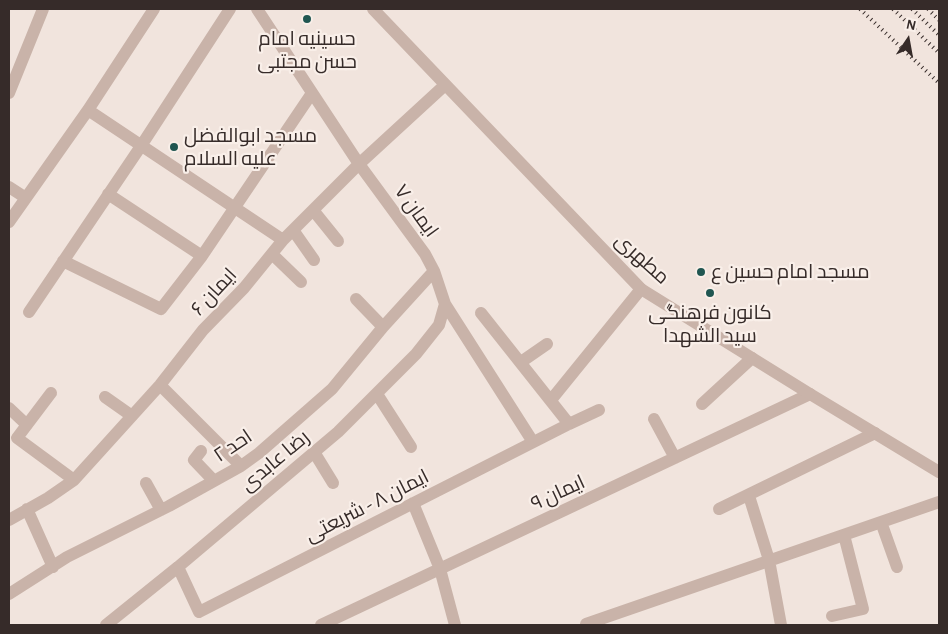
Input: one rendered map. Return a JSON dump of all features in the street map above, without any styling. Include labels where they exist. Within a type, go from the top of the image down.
[{"type":"street","points":[[9,93],[43,9]]},
{"type":"street","points":[[9,222],[88,110],[154,9]]},
{"type":"street","points":[[29,312],[141,146],[230,9]]},
{"type":"street","name":"ایمان ۷","points":[[256,9],[359,164],[425,254],[434,271],[445,304],[533,442]]},
{"type":"street","name":"مطهری","points":[[373,9],[641,289],[939,472]]},
{"type":"street","name":"ایمان ۶","points":[[9,520],[48,498],[74,480],[160,385],[203,330],[244,288],[292,230],[359,164],[445,85]]},
{"type":"street","points":[[63,261],[161,309],[202,256],[312,93]]},
{"type":"street","points":[[88,110],[283,240]]},
{"type":"street","points":[[9,187],[26,198]]},
{"type":"street","points":[[108,194],[202,256]]},
{"type":"street","points":[[313,210],[338,241]]},
{"type":"street","points":[[292,230],[314,260]]},
{"type":"street","points":[[272,254],[301,282]]},
{"type":"street","name":"احد ۲","points":[[9,594],[67,557],[161,510],[241,466],[259,453],[332,389],[383,327],[434,271]]},
{"type":"street","points":[[551,400],[641,289]]},
{"type":"street","points":[[356,299],[383,327]]},
{"type":"street","name":"رضا عابدی","points":[[106,625],[178,568],[338,432],[416,354],[439,325],[445,304]]},
{"type":"street","points":[[481,313],[569,424]]},
{"type":"street","points":[[521,362],[547,344]]},
{"type":"street","points":[[702,404],[752,358]]},
{"type":"street","points":[[160,385],[241,466]]},
{"type":"street","points":[[50,393],[18,438],[74,480]]},
{"type":"street","points":[[376,394],[411,447]]},
{"type":"street","name":"ایمان ۹","points":[[321,625],[810,394]]},
{"type":"street","points":[[105,397],[132,416]]},
{"type":"street","points":[[9,408],[27,425]]},
{"type":"street","name":"ایمان ۸ - شریعتی","points":[[178,568],[199,612],[599,410]]},
{"type":"street","points":[[654,419],[675,458]]},
{"type":"street","points":[[719,509],[875,433]]},
{"type":"street","points":[[201,451],[194,460],[214,481]]},
{"type":"street","points":[[314,452],[333,483]]},
{"type":"street","points":[[146,483],[161,510]]},
{"type":"street","points":[[749,496],[769,560],[781,625]]},
{"type":"street","points":[[586,624],[939,502]]},
{"type":"street","points":[[413,504],[440,569],[455,625]]},
{"type":"street","points":[[27,510],[54,567]]},
{"type":"street","points":[[881,522],[897,567]]},
{"type":"street","points":[[832,616],[863,609],[844,535]]},
{"type":"railway","points":[[860,9],[939,83]]},
{"type":"railway","points":[[893,9],[939,53]]},
{"type":"railway","points":[[912,9],[939,35]]},
{"type":"railway","points":[[928,9],[939,20]]},
{"type":"place","name":"حسینیه امام حسن مجتبی","points":[[307,19]]},
{"type":"place","name":"مسجد ابوالفضل علیه السلام","points":[[174,147]]},
{"type":"place","name":"مسجد امام حسین ع","points":[[701,272]]},
{"type":"place","name":"کانون فرهنگی سید الشهدا","points":[[710,293]]}]
